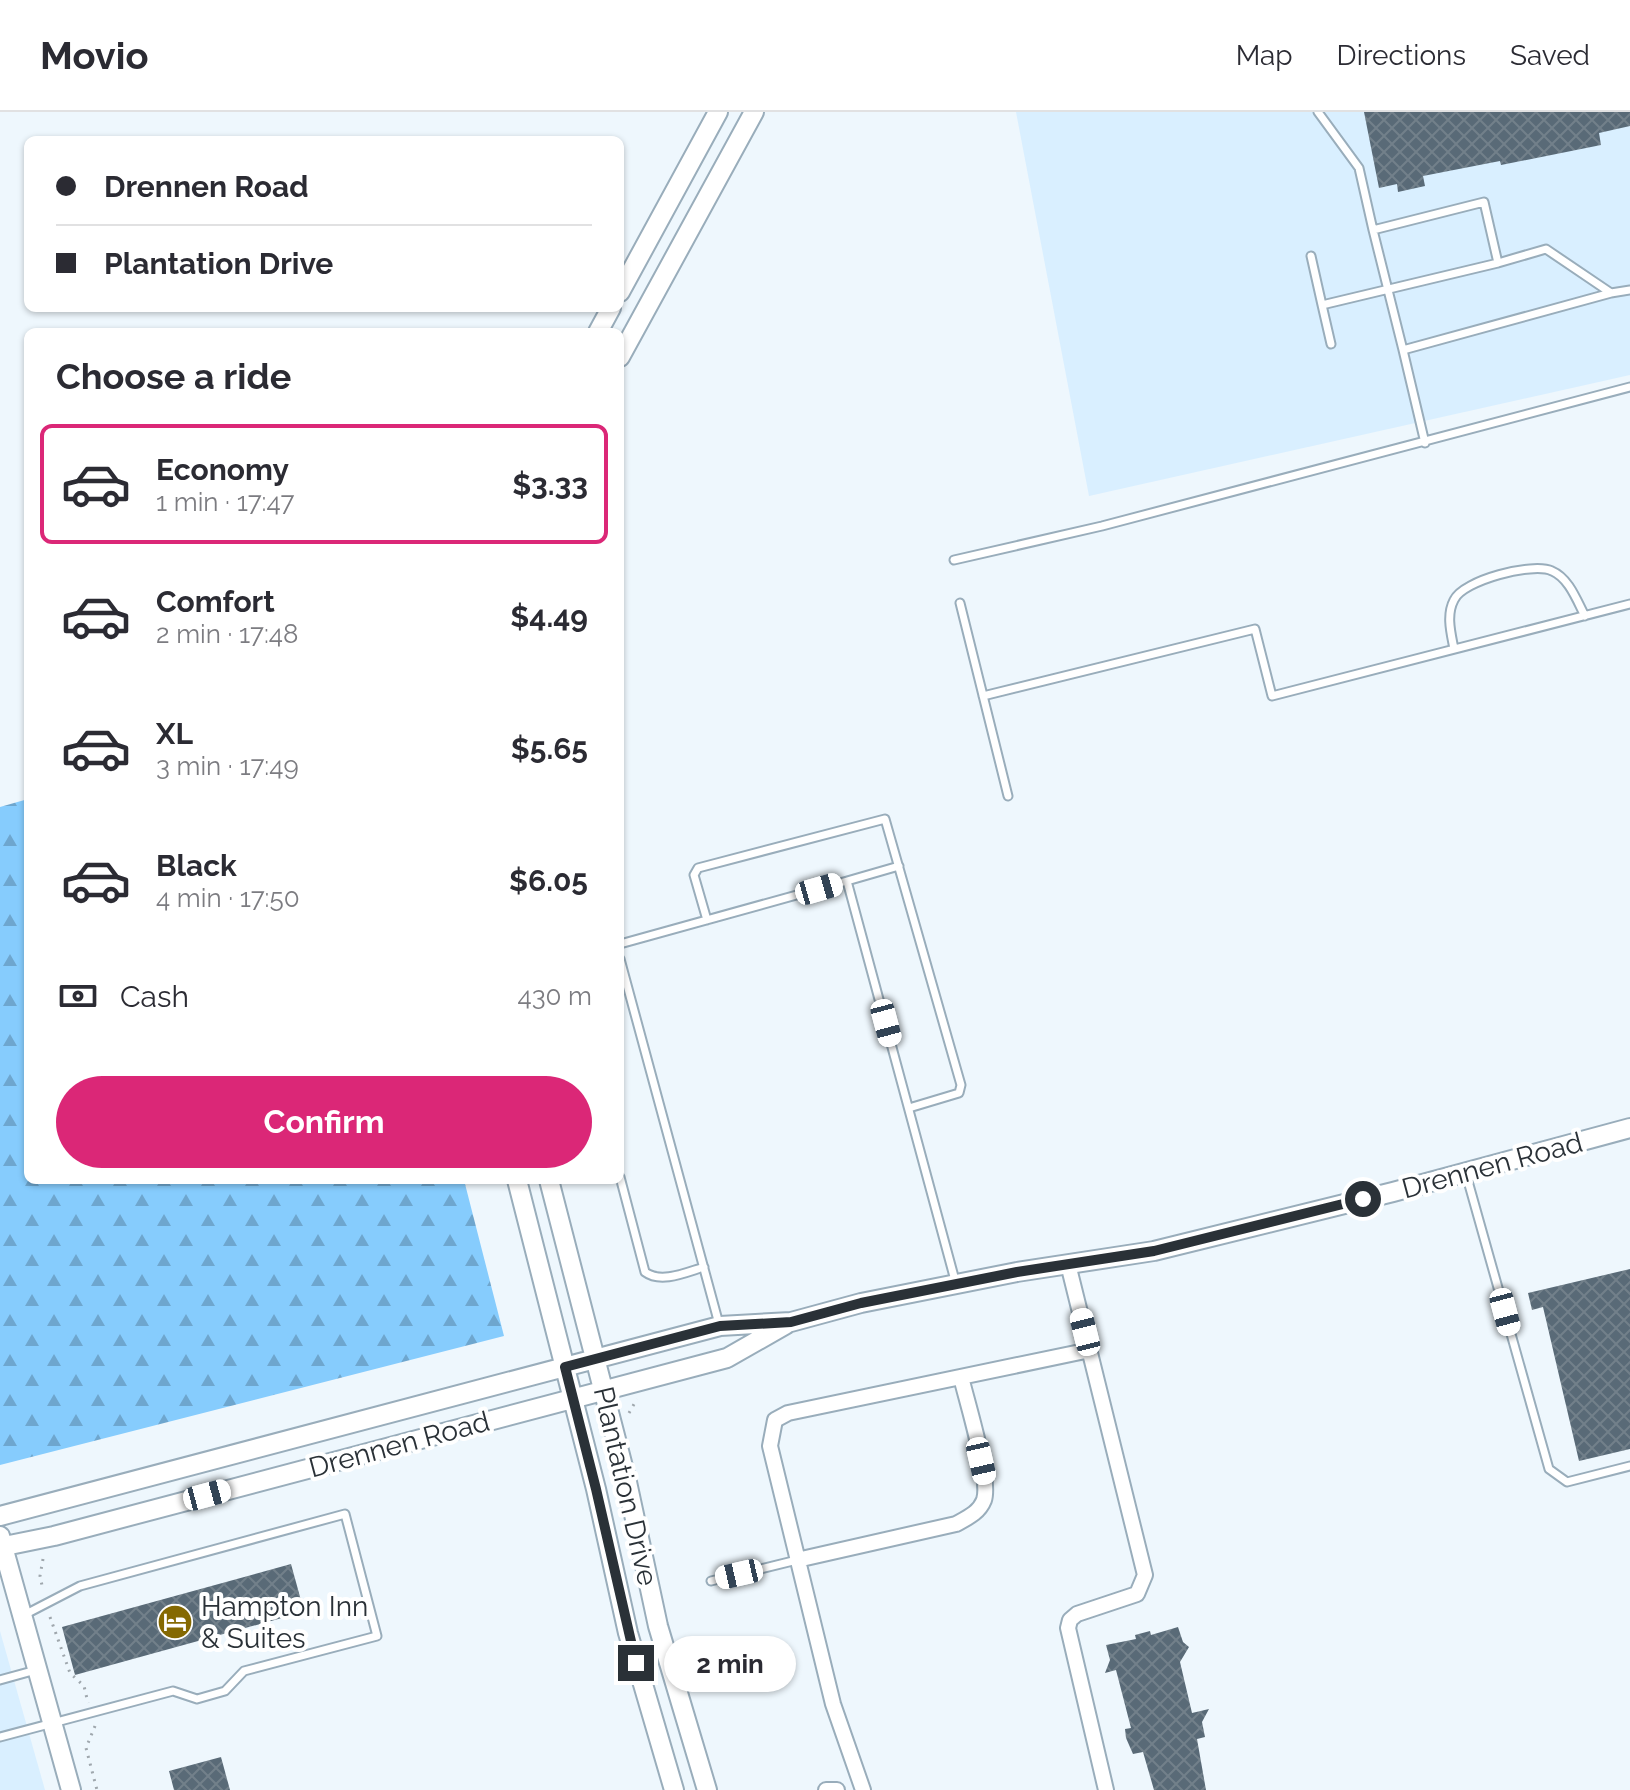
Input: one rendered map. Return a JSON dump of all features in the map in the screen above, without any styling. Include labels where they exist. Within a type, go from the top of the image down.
[{"type":"street","points":[[624,285],[718,112]]},
{"type":"street","points":[[624,350],[754,112]]},
{"type":"street","name":"Drennen Road","points":[[0,1516],[720,1326],[791,1322],[861,1303],[956,1284],[1154,1251],[1630,1128]]},
{"type":"street","name":"Plantation Drive","points":[[518,1184],[596,1489],[628,1633],[674,1790]]},
{"type":"street","name":"Plantation Drive","points":[[550,1184],[627,1482],[658,1626],[707,1790]]},
{"type":"street","points":[[1068,1264],[1145,1575],[1137,1594],[1077,1614],[1070,1620],[1068,1628],[1106,1790]]},
{"type":"street","name":"Drennen Road","points":[[1,1543],[54,1536],[727,1358],[791,1322]]},
{"type":"street","points":[[863,1790],[833,1704],[797,1560],[770,1446],[775,1420],[788,1413],[1090,1350]]},
{"type":"street","points":[[797,1560],[956,1524],[974,1515],[984,1499],[985,1479],[961,1377]]},
{"type":"street","points":[[1,1543],[71,1790]]},
{"type":"street","points":[[826,1790],[837,1790]]},
{"type":"lane","points":[[1318,112],[1359,168],[1425,443]]},
{"type":"lane","points":[[1373,230],[1484,202],[1498,263]]},
{"type":"lane","points":[[1322,305],[1546,249],[1611,293]]},
{"type":"lane","points":[[1311,256],[1331,344]]},
{"type":"lane","points":[[1403,350],[1630,290]]},
{"type":"lane","points":[[954,560],[1102,526],[1630,387]]},
{"type":"lane","points":[[1454,649],[1450,624],[1453,600],[1462,588],[1496,576],[1541,567],[1552,571],[1563,578],[1585,616]]},
{"type":"lane","points":[[960,603],[1008,796]]},
{"type":"lane","points":[[983,696],[1255,629],[1272,696],[1630,604]]},
{"type":"lane","points":[[707,920],[694,875],[698,868],[885,819],[961,1089],[959,1093],[909,1108]]},
{"type":"lane","points":[[624,943],[899,866]]},
{"type":"lane","points":[[847,881],[956,1284]]},
{"type":"lane","points":[[624,974],[720,1326]]},
{"type":"lane","points":[[1466,1172],[1549,1469],[1567,1482],[1630,1466]]},
{"type":"lane","points":[[622,1184],[648,1275],[662,1277],[704,1267]]},
{"type":"lane","points":[[0,1737],[173,1691],[197,1699],[225,1691],[244,1671],[377,1636],[345,1514],[80,1586],[22,1616]]},
{"type":"lane","points":[[711,1581],[797,1560]]},
{"type":"lane","points":[[0,1680],[37,1669]]},
{"type":"path","points":[[43,1559],[40,1576],[55,1638],[70,1673],[84,1686],[95,1727],[86,1748],[97,1790]]},
{"type":"shaded area","points":[[1016,112],[1630,112],[1630,375],[1089,496]]},
{"type":"shaded area","points":[[0,1631],[45,1790],[0,1790]]},
{"type":"green space","points":[[24,800],[24,1184],[465,1184],[504,1336],[0,1465],[0,807]]},
{"type":"building","points":[[1364,112],[1630,112],[1630,126],[1599,133],[1601,145],[1501,165],[1500,161],[1423,176],[1425,186],[1398,192],[1397,184],[1379,188]]},
{"type":"building","points":[[1630,1269],[1630,1449],[1579,1461],[1543,1307],[1532,1310],[1528,1293]]},
{"type":"building","name":"Hampton Inn & Suites","points":[[291,1564],[302,1604],[286,1608],[289,1616],[75,1675],[62,1627]]},
{"type":"building","points":[[1178,1627],[1183,1642],[1189,1647],[1180,1662],[1192,1713],[1209,1709],[1202,1722],[1205,1737],[1197,1739],[1206,1790],[1154,1790],[1143,1752],[1133,1754],[1126,1738],[1125,1729],[1131,1728],[1116,1670],[1105,1673],[1110,1660],[1106,1645],[1136,1639],[1135,1635],[1150,1631],[1151,1635]]},
{"type":"building","points":[[221,1757],[230,1790],[174,1790],[169,1771]]},
{"type":"place","name":"Hampton Inn & Suites","points":[[175,1622]]},
{"type":"route","points":[[636,1663],[565,1367],[720,1326],[791,1322],[861,1303],[1017,1272],[1154,1251],[1363,1199]]}]
